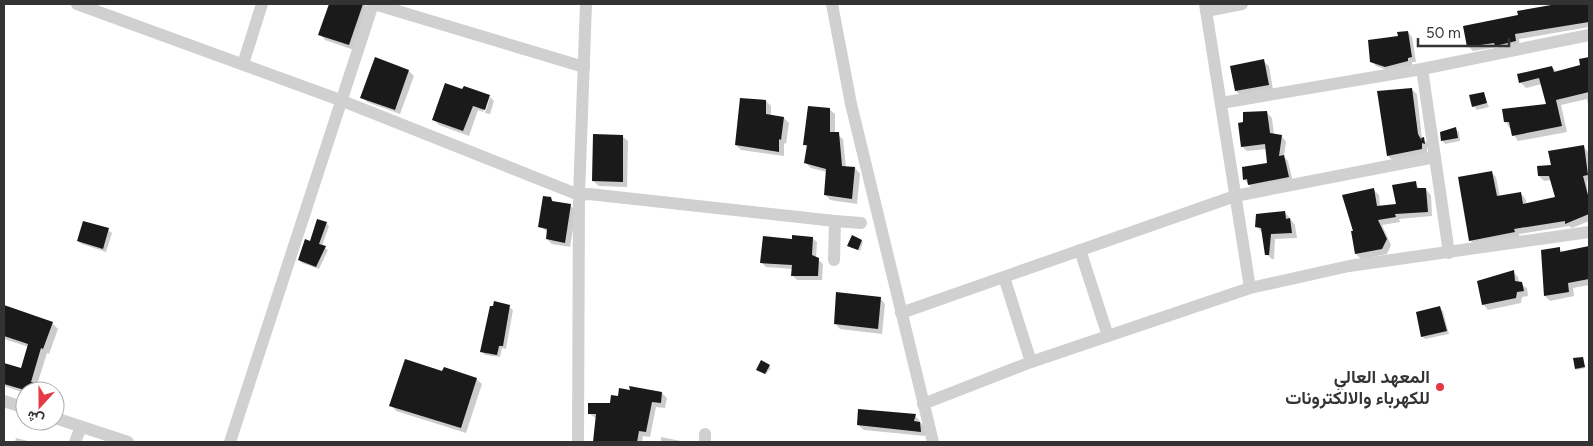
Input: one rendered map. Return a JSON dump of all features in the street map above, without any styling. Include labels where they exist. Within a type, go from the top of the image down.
[{"type":"street","points":[[77,4],[99,8],[340,100],[579,195],[589,194],[861,223]]},
{"type":"street","points":[[242,64],[262,4]]},
{"type":"street","points":[[230,442],[340,100],[373,4],[584,67]]},
{"type":"street","points":[[578,442],[579,195],[586,4]]},
{"type":"street","points":[[832,4],[851,104],[933,442]]},
{"type":"street","points":[[1242,4],[1205,7],[1250,288]]},
{"type":"street","points":[[1221,103],[1422,69],[1589,35]]},
{"type":"street","points":[[1422,69],[1449,253]]},
{"type":"street","points":[[901,313],[1235,196],[1435,157]]},
{"type":"street","points":[[834,260],[835,221]]},
{"type":"street","points":[[924,404],[1031,362],[1250,288],[1349,266],[1589,232]]},
{"type":"street","points":[[1080,250],[1108,336]]},
{"type":"street","points":[[1004,277],[1031,362]]},
{"type":"street","points":[[65,421],[128,442]]},
{"type":"street","points":[[75,442],[81,426]]},
{"type":"building","points":[[329,4],[363,4],[349,45],[318,35]]},
{"type":"building","points":[[1557,4],[1589,4],[1589,22],[1515,34],[1516,41],[1495,46],[1494,43],[1467,47],[1463,26],[1518,15],[1517,11]]},
{"type":"building","points":[[1408,31],[1412,57],[1408,58],[1408,61],[1385,67],[1370,62],[1368,40],[1398,36],[1397,32]]},
{"type":"building","points":[[375,57],[409,70],[395,110],[360,98]]},
{"type":"building","points":[[1589,57],[1589,92],[1556,100],[1562,126],[1512,136],[1509,122],[1504,122],[1502,109],[1546,104],[1539,78],[1519,83],[1517,74],[1552,66],[1554,72],[1580,65],[1579,59]]},
{"type":"building","points":[[1264,59],[1269,85],[1235,91],[1230,66]]},
{"type":"building","points":[[445,83],[462,89],[464,86],[490,95],[485,110],[473,106],[463,131],[432,120]]},
{"type":"building","points":[[1412,88],[1418,134],[1422,141],[1421,138],[1424,137],[1425,144],[1422,143],[1422,149],[1387,156],[1377,91]]},
{"type":"building","points":[[1484,92],[1487,103],[1472,107],[1469,95]]},
{"type":"building","points":[[740,98],[766,100],[766,114],[784,117],[781,140],[779,139],[779,152],[735,145]]},
{"type":"building","points":[[808,106],[830,108],[830,132],[839,132],[842,166],[855,167],[852,199],[824,195],[826,169],[804,163],[807,145],[803,145]]},
{"type":"building","points":[[1267,111],[1270,133],[1282,135],[1279,156],[1284,155],[1289,177],[1248,185],[1247,179],[1243,180],[1242,167],[1267,163],[1265,144],[1241,147],[1238,123],[1243,122],[1243,112]]},
{"type":"building","points":[[1456,127],[1458,138],[1441,141],[1440,132]]},
{"type":"building","points":[[593,134],[623,135],[623,182],[592,181]]},
{"type":"building","points":[[1584,145],[1588,175],[1583,176],[1589,199],[1589,214],[1565,224],[1565,221],[1514,229],[1515,232],[1469,241],[1458,177],[1492,171],[1497,196],[1521,192],[1523,204],[1555,197],[1549,176],[1538,176],[1537,166],[1551,165],[1548,151]]},
{"type":"building","points":[[1416,181],[1417,188],[1426,188],[1428,212],[1395,214],[1396,217],[1378,220],[1387,239],[1382,249],[1355,254],[1351,231],[1353,231],[1342,195],[1374,188],[1377,206],[1396,204],[1392,185]]},
{"type":"building","points":[[543,196],[551,197],[552,201],[571,204],[565,243],[546,239],[547,229],[538,227]]},
{"type":"building","points":[[1285,211],[1286,219],[1290,218],[1292,233],[1271,234],[1269,255],[1265,255],[1261,228],[1255,227],[1256,214]]},
{"type":"building","points":[[317,219],[327,222],[319,244],[326,246],[316,267],[298,260],[305,239],[310,241]]},
{"type":"building","points":[[83,221],[109,228],[103,249],[77,241]]},
{"type":"building","points":[[792,235],[813,237],[812,255],[819,258],[818,276],[791,276],[792,265],[760,263],[763,236],[792,239]]},
{"type":"building","points":[[852,235],[862,240],[858,250],[847,246]]},
{"type":"building","points":[[1589,246],[1589,279],[1568,283],[1569,292],[1544,296],[1541,250],[1560,247],[1560,252]]},
{"type":"building","points":[[1514,270],[1515,281],[1522,282],[1524,291],[1517,292],[1516,298],[1482,305],[1477,281]]},
{"type":"building","points":[[836,292],[881,297],[878,329],[834,324]]},
{"type":"building","points":[[494,301],[510,305],[503,346],[499,346],[497,355],[480,352],[490,306],[493,306]]},
{"type":"building","points":[[4,305],[53,322],[43,349],[41,348],[31,381],[15,381],[15,387],[4,384],[4,363],[21,368],[28,344],[4,336]]},
{"type":"building","points":[[1440,306],[1447,331],[1421,337],[1416,312]]},
{"type":"building","points":[[1583,357],[1585,367],[1575,369],[1573,358]]},
{"type":"building","points":[[405,359],[442,371],[444,367],[477,378],[461,428],[389,406]]},
{"type":"building","points":[[761,360],[770,365],[765,374],[756,370]]},
{"type":"building","points":[[629,386],[662,392],[661,403],[652,402],[646,432],[639,431],[637,442],[593,442],[596,414],[588,414],[588,403],[610,403],[611,395],[618,396],[619,388],[630,390]]},
{"type":"building","points":[[858,409],[916,414],[914,421],[920,422],[921,432],[857,425]]},
{"type":"place","name":"المعهد العالي للكهرباء والالكترونات","points":[[1440,387]]}]
